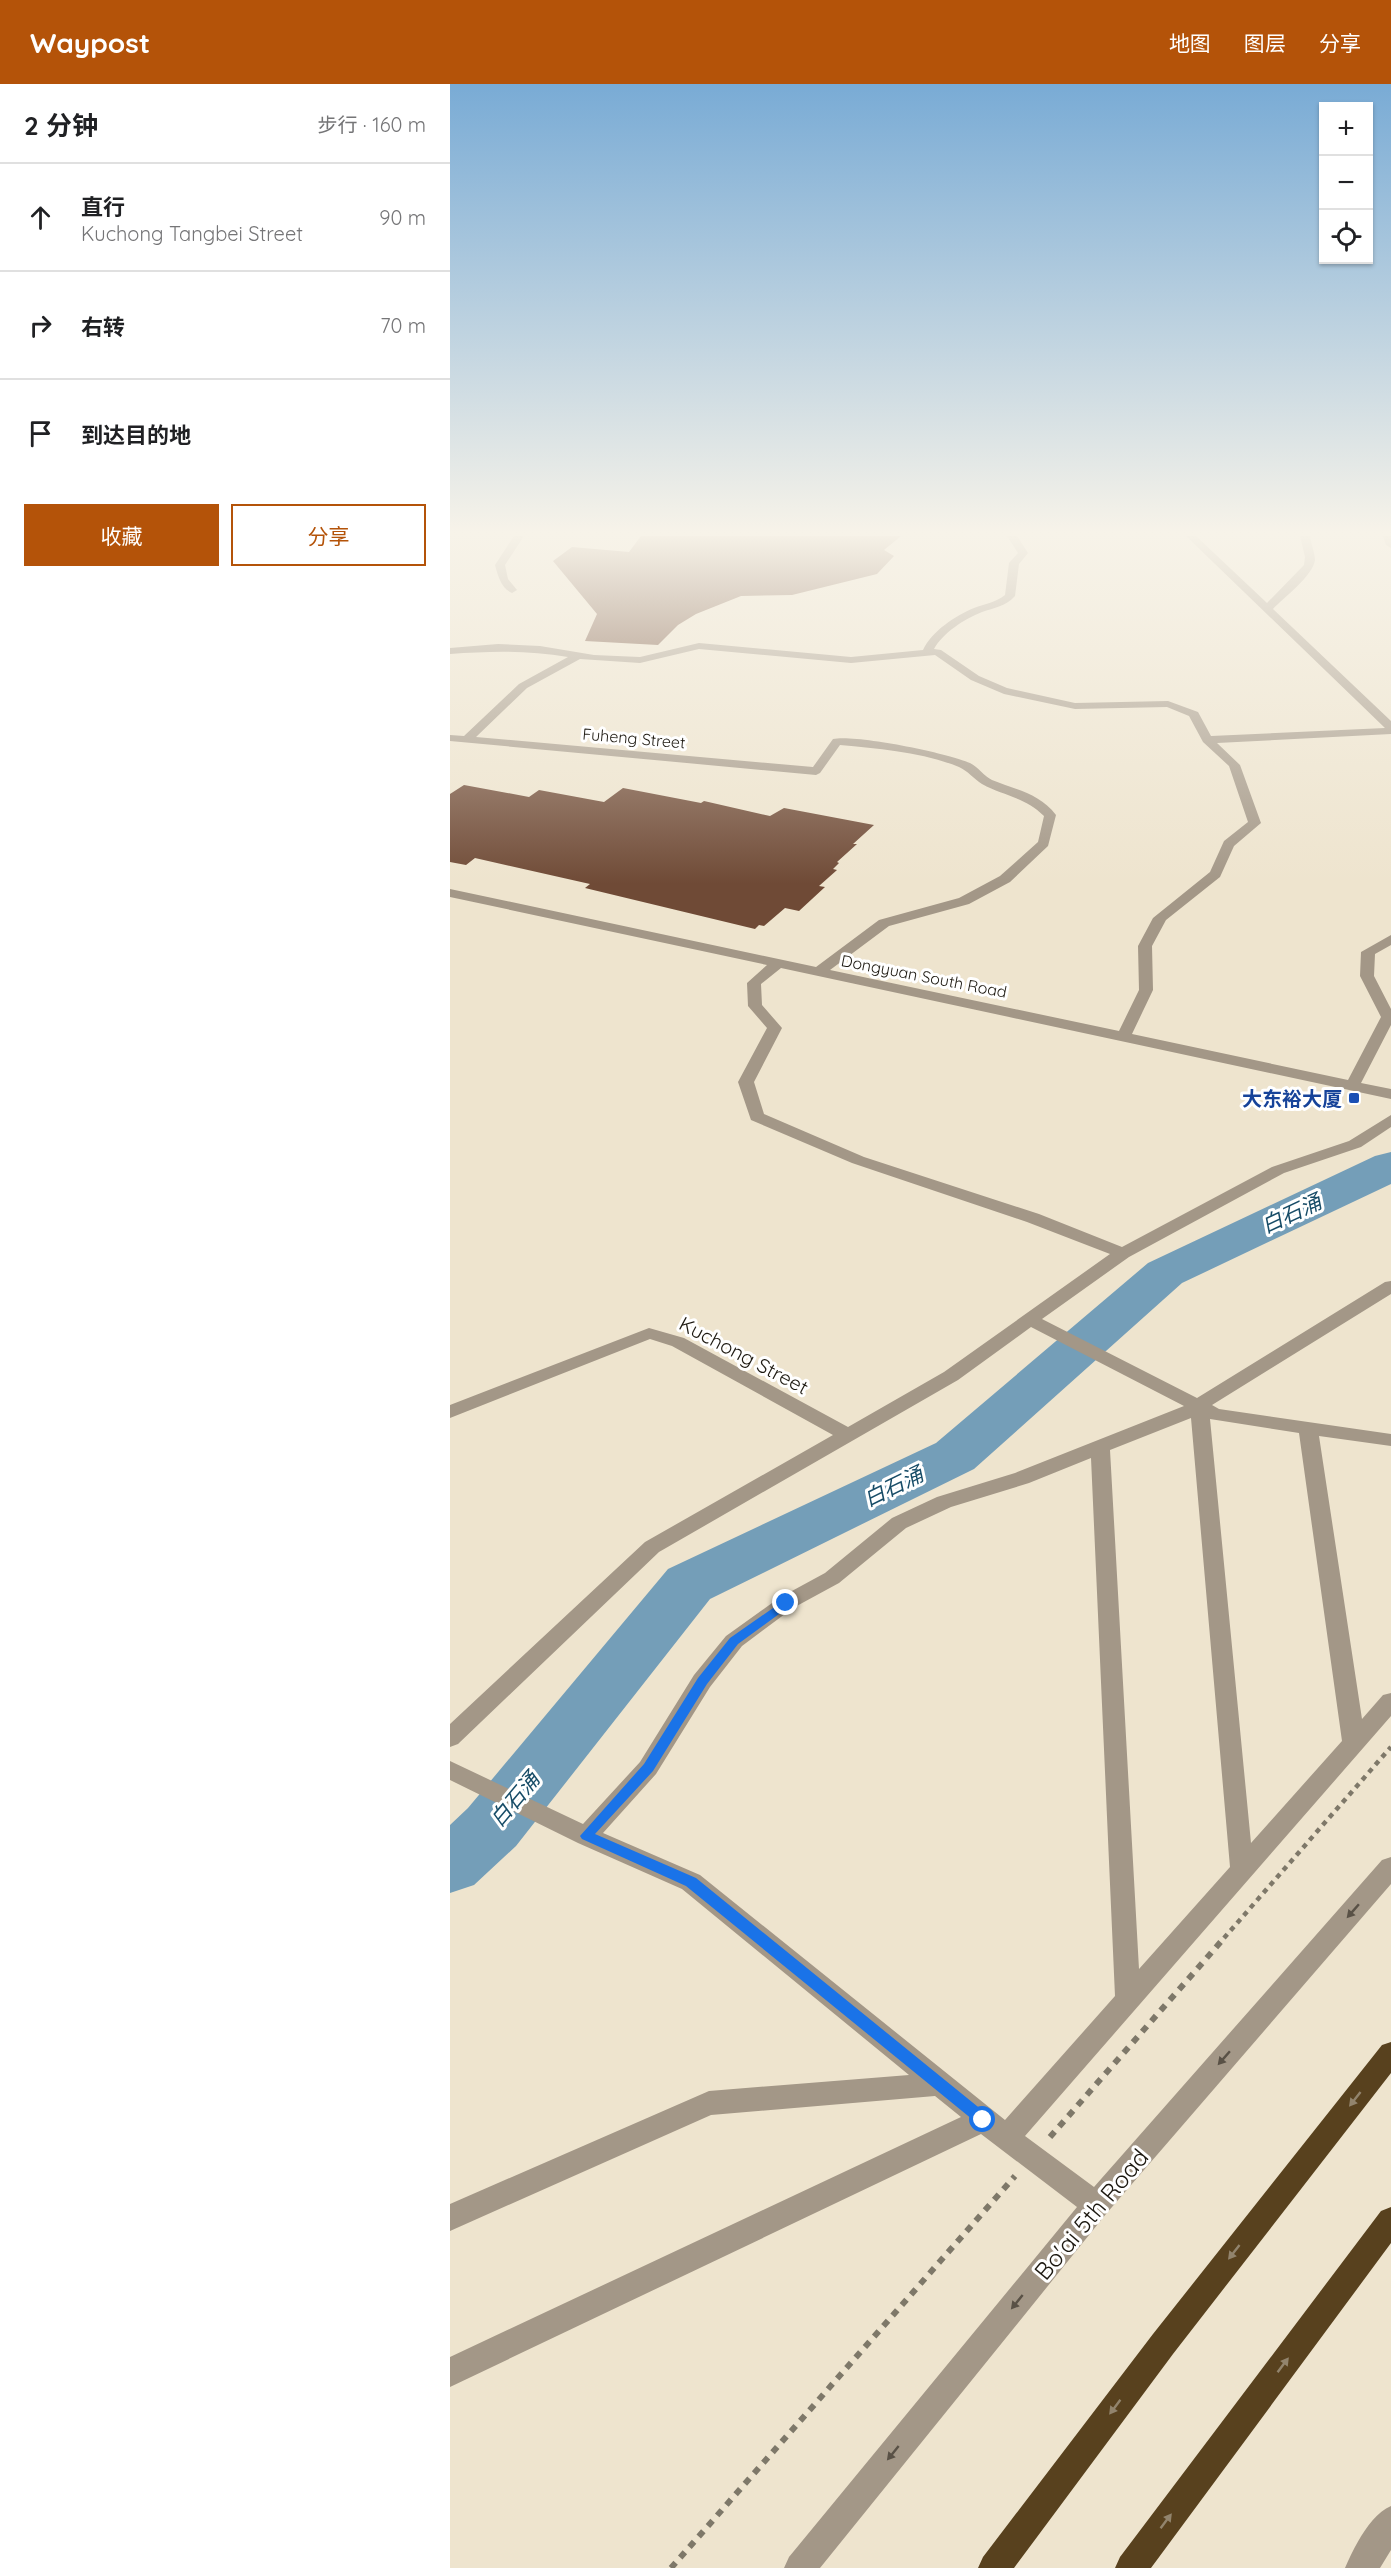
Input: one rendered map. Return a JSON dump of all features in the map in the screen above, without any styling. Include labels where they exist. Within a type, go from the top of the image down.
[{"type":"highway","points":[[994,2568],[1163,2344],[1391,2053]]},
{"type":"highway","points":[[1131,2568],[1391,2220]]},
{"type":"street","points":[[559,652],[640,660],[674,652]]},
{"type":"street","points":[[775,652],[851,660],[937,652],[975,678],[1004,691],[1075,706],[1168,704],[1194,714],[1207,740],[1234,765],[1255,823],[1228,844],[1215,874],[1160,918],[1145,945],[1146,990],[1126,1032]]},
{"type":"street","points":[[1311,652],[1391,729]]},
{"type":"street","points":[[467,739],[523,686],[579,655]]},
{"type":"street","points":[[1207,740],[1391,729]]},
{"type":"street","name":"Fuheng Street","points":[[450,738],[816,771],[837,741],[874,745],[967,766],[988,783],[1015,790],[1037,801],[1050,815],[1044,843],[1005,879],[964,901],[884,923],[822,969]]},
{"type":"street","name":"Dongyuan South Road","points":[[450,885],[822,969],[1353,1081],[1391,1085]]},
{"type":"street","name":"Dongyuan South Road","points":[[450,893],[776,964],[822,969]]},
{"type":"street","points":[[1353,1081],[1388,1017],[1366,976],[1368,952],[1391,939]]},
{"type":"street","points":[[776,964],[754,983],[755,1006],[775,1028],[746,1082],[757,1117],[858,1160],[1033,1218],[1123,1253]]},
{"type":"street","name":"Dongyuan South Road","points":[[1353,1081],[1391,1095]]},
{"type":"street","points":[[450,1738],[652,1547],[951,1376],[1123,1253],[1278,1170],[1355,1144],[1391,1120]]},
{"type":"street","points":[[577,1832],[648,1768],[702,1681],[734,1641],[786,1603],[832,1578],[899,1523],[944,1502],[1022,1478],[1186,1413],[1391,1286]]},
{"type":"street","points":[[1030,1320],[1214,1413],[1391,1440]]},
{"type":"street","name":"Kuchong Street","points":[[450,1412],[649,1333],[678,1342],[848,1435]]},
{"type":"street","points":[[1198,1406],[1242,1870]]},
{"type":"street","points":[[1308,1428],[1354,1742]]},
{"type":"street","points":[[1100,1447],[1128,2000]]},
{"type":"street","points":[[1006,2138],[1391,1701]]},
{"type":"street","points":[[450,1770],[577,1832],[691,1882],[983,2120],[1096,2205]]},
{"type":"street","name":"Bo'ai 5th Road","points":[[800,2568],[1096,2205],[1391,1867]]},
{"type":"street","points":[[450,2218],[709,2103],[939,2084]]},
{"type":"street","points":[[450,2373],[983,2120]]},
{"type":"street","points":[[1361,2568],[1391,2522]]},
{"type":"building","points":[[464,785],[529,797],[539,790],[604,802],[623,788],[701,803],[704,801],[770,816],[784,808],[874,825],[837,862],[839,863],[833,869],[837,870],[819,886],[825,887],[799,911],[785,908],[764,926],[759,925],[755,929],[585,888],[590,884],[475,858],[466,865],[450,862],[450,794]]},
{"type":"waterway","name":"白石涌","points":[[450,1866],[492,1827],[689,1584],[955,1456],[1165,1273],[1391,1166]]},
{"type":"place","name":"大东裕大厦","points":[[1354,1098]]},
{"type":"route","points":[[786,1603],[734,1641],[702,1681],[648,1768],[586,1836],[691,1882],[983,2120]]}]
